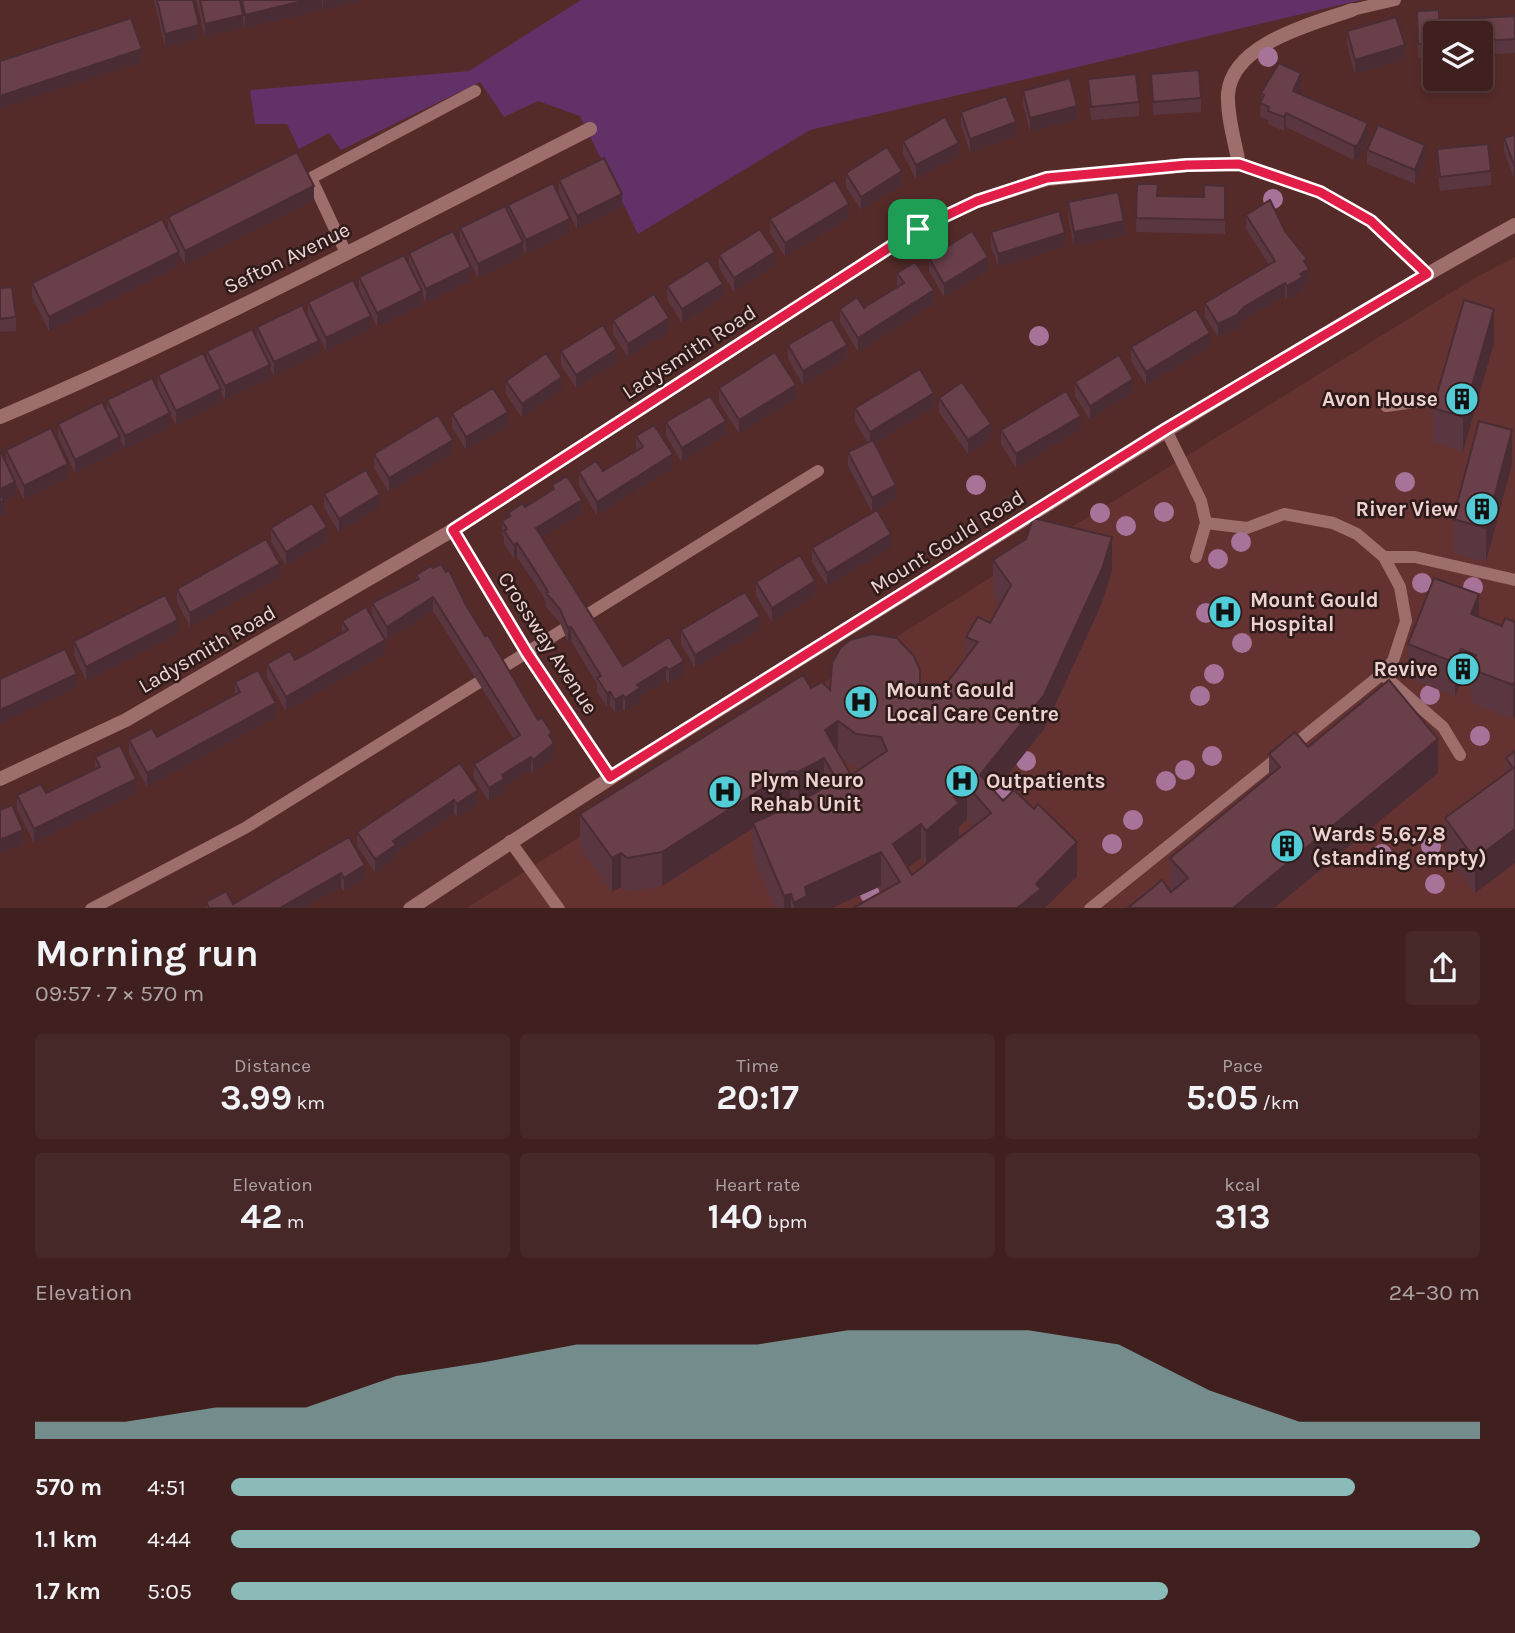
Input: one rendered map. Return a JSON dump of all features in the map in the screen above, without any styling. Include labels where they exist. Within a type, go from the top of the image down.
[{"type":"street","points":[[1239,164],[1228,93],[1237,71],[1252,53],[1286,33],[1352,10]]},
{"type":"street","name":"Sefton Avenue","points":[[0,417],[56,393],[346,253],[590,129]]},
{"type":"street","name":"Ladysmith Road","points":[[0,779],[126,720],[453,530],[918,229],[977,201],[1047,178],[1187,165],[1239,164],[1320,192],[1360,215],[1427,274]]},
{"type":"street","name":"Mount Gould Road","points":[[410,908],[610,777],[1166,429],[1427,274],[1515,225]]},
{"type":"street","name":"Crossway Avenue","points":[[453,530],[527,653],[610,777]]},
{"type":"lane","points":[[1352,10],[1395,0]]},
{"type":"lane","points":[[346,253],[311,178],[475,91]]},
{"type":"lane","points":[[1386,406],[1423,401]]},
{"type":"lane","points":[[1166,429],[1201,501],[1206,523],[1196,557]]},
{"type":"lane","points":[[91,908],[245,828],[818,471]]},
{"type":"lane","points":[[1090,908],[1382,674],[1393,661],[1406,621],[1400,587],[1384,557],[1357,534],[1333,523],[1284,514],[1247,528],[1206,523]]},
{"type":"lane","points":[[1384,557],[1415,556],[1515,580]]},
{"type":"lane","points":[[1382,674],[1443,727],[1460,755]]},
{"type":"lane","points":[[510,841],[559,908]]},
{"type":"shaded area","points":[[581,0],[1361,0],[810,130],[638,234],[580,116],[538,101],[504,117],[480,82],[341,150],[329,133],[299,149],[287,124],[255,124],[250,90],[469,71]]},
{"type":"shaded area","name":"Mount Gould Hospital","points":[[1515,257],[1515,908],[467,908],[1036,549],[1473,279]]},
{"type":"building","points":[[157,0],[193,0],[199,25],[165,34]]},
{"type":"building","points":[[200,0],[240,0],[243,15],[205,24]]},
{"type":"building","points":[[242,0],[307,0],[245,15]]},
{"type":"building","points":[[1439,10],[1439,20],[1515,16],[1515,39],[1493,40],[1493,21],[1423,21],[1423,44],[1418,44],[1417,11]]},
{"type":"building","points":[[1396,17],[1405,45],[1355,60],[1347,31]]},
{"type":"building","points":[[131,18],[142,49],[0,96],[0,61]]},
{"type":"building","points":[[1279,63],[1301,73],[1293,91],[1368,123],[1358,145],[1354,146],[1286,113],[1284,117],[1268,111],[1269,107],[1260,103],[1264,95],[1261,93]]},
{"type":"building","points":[[1199,70],[1201,98],[1153,102],[1151,74]]},
{"type":"building","points":[[1136,74],[1139,102],[1091,107],[1088,79]]},
{"type":"building","points":[[1070,78],[1077,106],[1030,118],[1023,91]]},
{"type":"building","points":[[1006,96],[1016,122],[970,139],[961,112]]},
{"type":"building","points":[[945,117],[959,143],[916,165],[903,141]]},
{"type":"building","points":[[1378,125],[1425,145],[1415,170],[1367,150]]},
{"type":"building","points":[[1515,135],[1515,164],[1514,165],[1504,138]]},
{"type":"building","points":[[1488,144],[1491,171],[1440,177],[1437,149]]},
{"type":"building","points":[[887,147],[902,171],[861,197],[846,173]]},
{"type":"building","points":[[297,152],[314,186],[185,251],[168,217]]},
{"type":"building","points":[[604,158],[622,194],[577,216],[559,180]]},
{"type":"building","points":[[835,180],[849,204],[785,243],[770,219]]},
{"type":"building","points":[[553,183],[570,219],[526,240],[508,205]]},
{"type":"building","points":[[1137,184],[1158,184],[1157,196],[1204,197],[1204,185],[1225,186],[1225,220],[1136,218]]},
{"type":"building","points":[[1118,192],[1124,221],[1074,232],[1068,202]]},
{"type":"building","points":[[1270,200],[1285,231],[1307,259],[1304,261],[1309,269],[1300,274],[1303,277],[1287,286],[1285,283],[1244,307],[1237,315],[1218,324],[1205,303],[1275,261],[1246,215]]},
{"type":"building","points":[[505,206],[523,242],[478,264],[460,228]]},
{"type":"building","points":[[1059,211],[1065,233],[998,254],[991,232]]},
{"type":"building","points":[[162,219],[179,252],[49,317],[32,283]]},
{"type":"building","points":[[760,229],[775,252],[734,278],[719,255]]},
{"type":"building","points":[[453,231],[471,267],[426,289],[409,253]]},
{"type":"building","points":[[972,231],[988,257],[944,284],[929,258]]},
{"type":"building","points":[[404,255],[422,291],[377,313],[359,277]]},
{"type":"building","points":[[708,260],[723,284],[682,309],[667,286]]},
{"type":"building","points":[[915,262],[934,290],[858,338],[840,309],[857,297],[864,308],[904,283],[897,273]]},
{"type":"building","points":[[353,280],[371,316],[326,338],[308,302]]},
{"type":"building","points":[[12,287],[16,317],[0,319],[0,288]]},
{"type":"building","points":[[654,294],[669,318],[628,344],[613,320]]},
{"type":"building","points":[[1464,300],[1494,309],[1463,417],[1433,408]]},
{"type":"building","points":[[302,305],[319,341],[274,362],[257,327]]},
{"type":"building","points":[[1196,309],[1210,333],[1146,372],[1131,347]]},
{"type":"building","points":[[832,319],[847,345],[803,371],[788,345]]},
{"type":"building","points":[[603,325],[617,349],[576,375],[561,351]]},
{"type":"building","points":[[252,329],[270,365],[225,386],[207,351]]},
{"type":"building","points":[[775,352],[796,385],[739,420],[719,388]]},
{"type":"building","points":[[203,353],[221,389],[176,411],[158,375]]},
{"type":"building","points":[[546,353],[562,377],[522,404],[506,381]]},
{"type":"building","points":[[1119,355],[1133,379],[1090,406],[1075,382]]},
{"type":"building","points":[[920,369],[934,393],[870,432],[855,408]]},
{"type":"building","points":[[152,378],[170,413],[125,436],[107,400]]},
{"type":"building","points":[[962,382],[991,424],[968,440],[939,398]]},
{"type":"building","points":[[493,388],[508,412],[466,437],[452,413]]},
{"type":"building","points":[[1066,391],[1081,416],[1016,454],[1001,430]]},
{"type":"building","points":[[710,396],[726,421],[682,448],[666,422]]},
{"type":"building","points":[[102,402],[120,437],[75,460],[58,424]]},
{"type":"building","points":[[438,415],[453,440],[389,478],[374,454]]},
{"type":"building","points":[[1479,421],[1512,430],[1486,528],[1453,519]]},
{"type":"building","points":[[654,425],[673,454],[597,502],[579,472],[596,461],[603,471],[643,447],[636,436]]},
{"type":"building","points":[[51,428],[68,464],[24,486],[6,450]]},
{"type":"building","points":[[873,440],[896,485],[872,498],[848,452]]},
{"type":"building","points":[[0,450],[15,482],[0,489]]},
{"type":"building","points":[[366,470],[380,494],[339,519],[324,494]]},
{"type":"building","points":[[567,476],[582,500],[536,528],[623,666],[669,637],[684,661],[669,670],[666,667],[637,685],[640,688],[625,698],[623,695],[615,700],[610,692],[607,693],[597,678],[601,676],[571,627],[568,628],[560,609],[546,593],[548,592],[543,583],[517,543],[514,545],[504,531],[507,529],[502,521],[510,516],[508,513],[523,503],[525,507],[554,489],[552,485]]},
{"type":"building","points":[[312,503],[327,527],[286,552],[271,528]]},
{"type":"building","points":[[877,510],[891,534],[827,573],[812,548]]},
{"type":"building","points":[[1033,518],[1112,537],[1102,569],[1044,695],[980,775],[1003,801],[1014,790],[1034,809],[1038,804],[1077,842],[1036,884],[1041,889],[1017,908],[853,908],[900,882],[881,852],[805,887],[807,896],[794,903],[791,894],[784,896],[753,823],[801,801],[837,780],[824,758],[798,772],[790,771],[662,852],[627,858],[621,853],[612,858],[580,814],[803,675],[811,688],[822,682],[830,690],[832,663],[841,647],[850,640],[872,634],[897,638],[914,656],[920,670],[920,692],[933,701],[978,642],[966,637],[978,617],[990,623],[1011,585],[993,560],[1026,539]],"holes":[[[838,721],[856,734],[881,737],[887,751],[851,775],[825,730]],[[967,785],[991,813],[912,875],[893,844],[921,824],[926,831],[959,803],[954,797]]]},
{"type":"building","points":[[266,539],[280,564],[190,613],[177,589]]},
{"type":"building","points":[[800,555],[815,581],[772,608],[756,582]]},
{"type":"building","points":[[441,564],[446,572],[449,570],[466,605],[485,636],[488,635],[538,720],[542,718],[552,733],[549,735],[554,743],[533,760],[531,757],[502,775],[504,779],[489,788],[474,764],[520,735],[433,597],[387,627],[372,603],[419,579],[416,575],[431,566],[433,568]]},
{"type":"building","points":[[1434,578],[1479,594],[1471,614],[1502,626],[1505,618],[1515,622],[1513,685],[1471,669],[1476,655],[1461,649],[1455,663],[1408,644]]},
{"type":"building","points":[[745,592],[760,616],[695,655],[681,630]]},
{"type":"building","points":[[165,595],[178,620],[86,667],[74,641]]},
{"type":"building","points":[[366,607],[385,640],[286,697],[267,664],[290,651],[295,660],[322,645],[348,630],[342,621]]},
{"type":"building","points":[[65,649],[77,674],[0,710],[0,679]]},
{"type":"building","points":[[258,670],[276,703],[147,773],[129,740],[152,728],[157,737],[240,692],[235,682]]},
{"type":"building","name":"Wards 5,6,7,8 (standing empty)","points":[[1389,680],[1438,739],[1233,908],[1128,908],[1162,880],[1171,892],[1188,878],[1170,858],[1280,767],[1269,754],[1295,732],[1308,747]]},
{"type":"building","points":[[120,745],[136,779],[34,829],[17,795],[41,784],[46,793],[100,767],[95,757]]},
{"type":"building","points":[[1515,751],[1515,829],[1475,859],[1445,818],[1513,768],[1506,758]]},
{"type":"building","points":[[460,763],[478,790],[457,804],[454,800],[393,841],[396,845],[375,859],[357,832]]},
{"type":"building","points":[[12,805],[23,830],[0,840],[0,810]]},
{"type":"building","points":[[349,837],[365,865],[344,878],[341,873],[280,908],[209,908],[206,902],[226,891],[233,904]]},
{"type":"place","name":"Avon House","points":[[1462,399]]},
{"type":"place","name":"River View","points":[[1482,509]]},
{"type":"place","name":"Mount Gould Hospital","points":[[1225,612]]},
{"type":"place","name":"Revive","points":[[1463,669]]},
{"type":"place","name":"Mount Gould Local Care Centre","points":[[861,702]]},
{"type":"place","name":"Outpatients","points":[[962,781]]},
{"type":"place","name":"Plym Neuro Rehab Unit","points":[[725,792]]},
{"type":"place","name":"Wards 5,6,7,8 (standing empty)","points":[[1287,846]]},
{"type":"route","points":[[1239,164],[1320,192],[1371,221],[1427,274],[1166,429],[610,777],[527,653],[453,530],[918,229],[977,201],[1047,178],[1187,165],[1239,164]]}]
